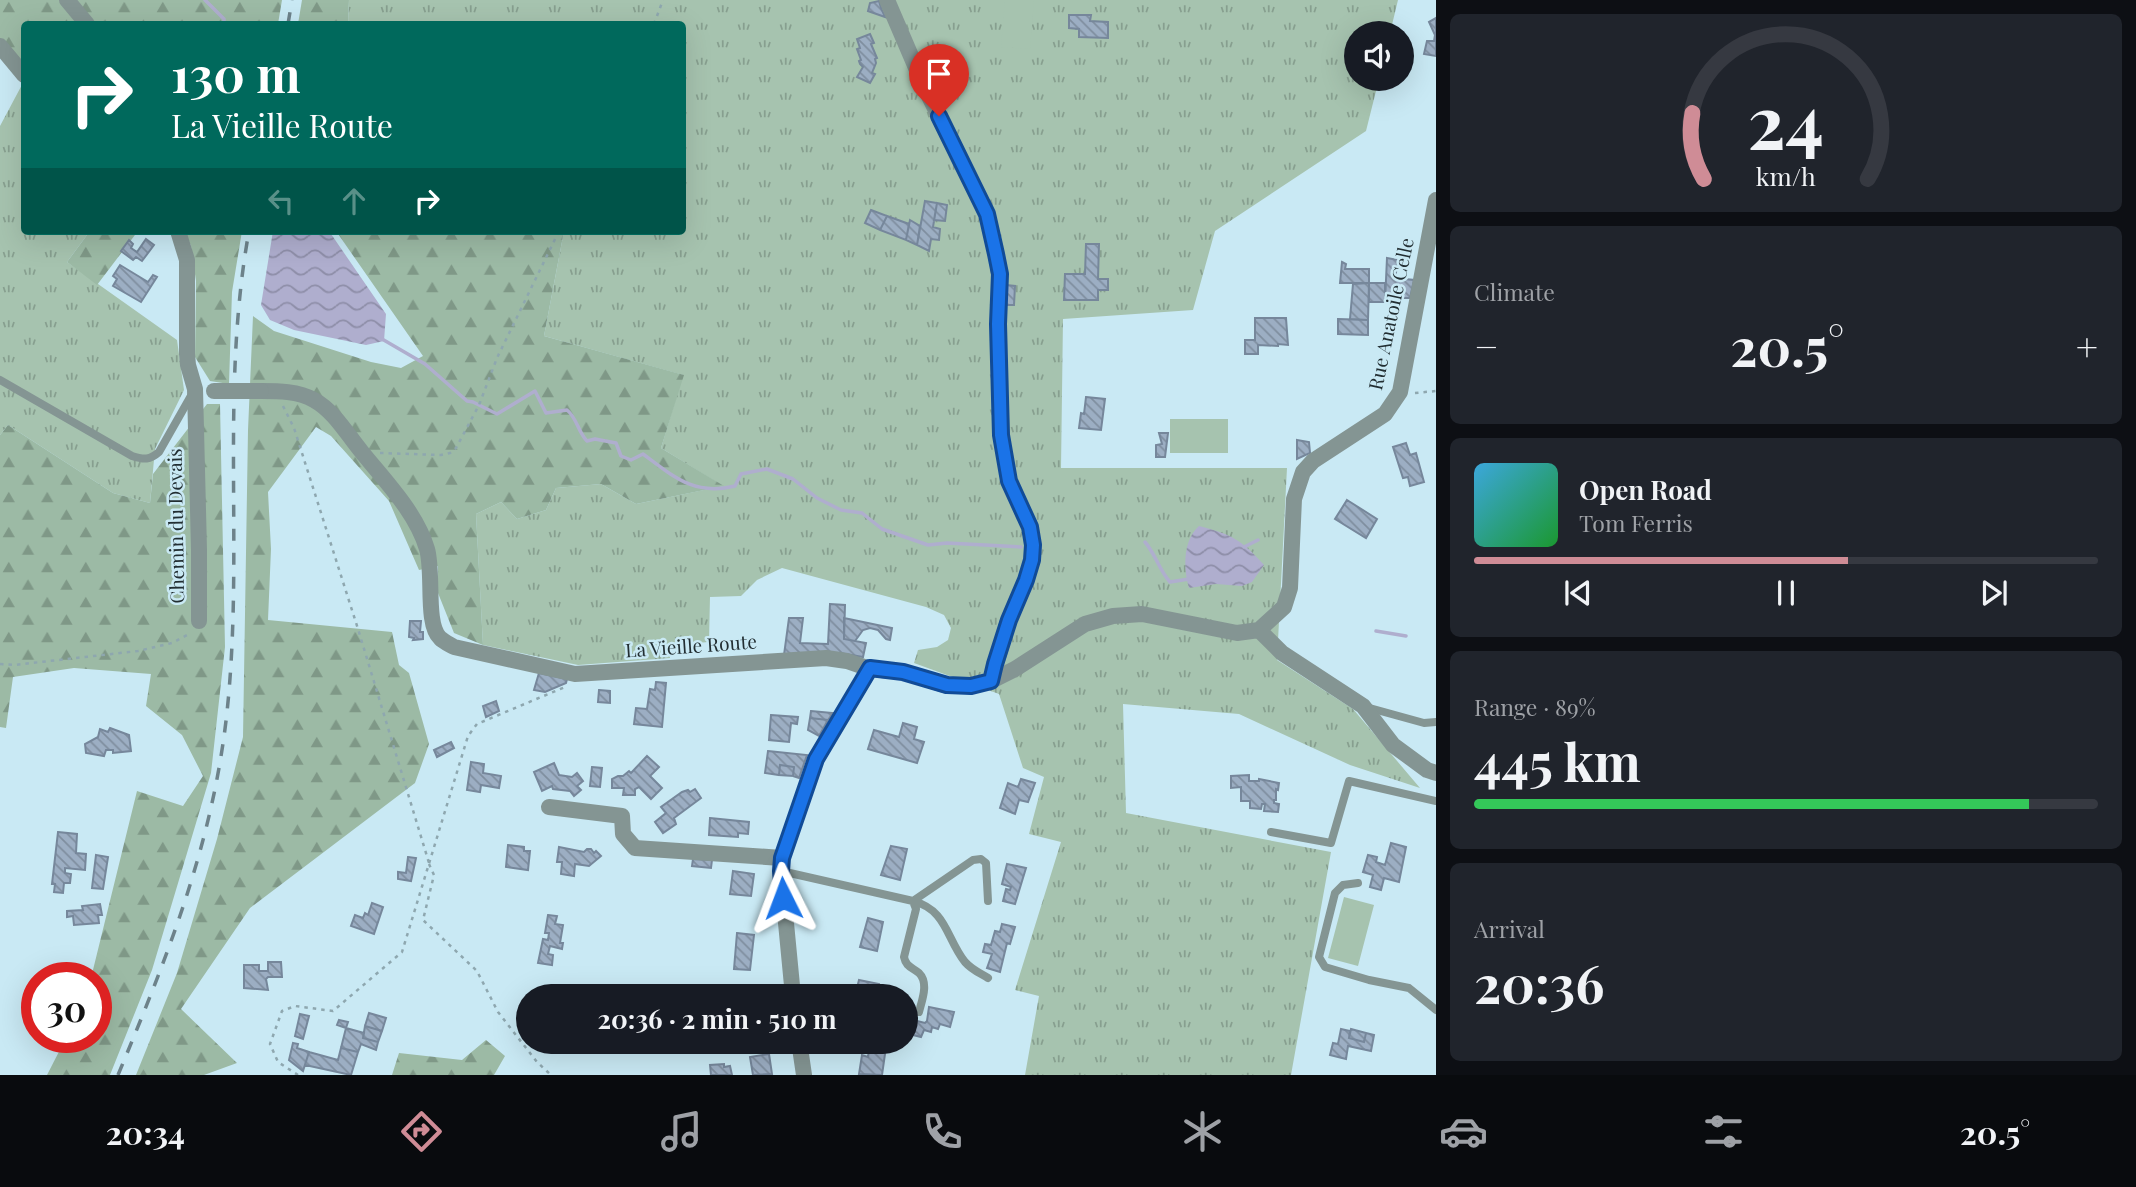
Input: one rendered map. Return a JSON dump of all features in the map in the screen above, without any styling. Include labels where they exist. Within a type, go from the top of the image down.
[{"type":"street","points":[[67,0],[84,21]]},
{"type":"street","points":[[887,0],[923,84],[987,214],[1000,274],[998,324],[1001,435],[1009,481],[1030,527],[1033,545],[1026,580],[1009,620],[991,681]]},
{"type":"street","points":[[0,46],[21,71]]},
{"type":"street","name":"Rue Anatoile Celle","points":[[1259,630],[1284,607],[1290,588],[1294,499],[1303,472],[1313,461],[1385,414],[1400,392],[1436,205]]},
{"type":"street","points":[[179,235],[187,260],[187,354],[195,389]]},
{"type":"street","name":"La Vieille Route","points":[[195,389],[295,393],[314,400],[335,418],[390,485],[417,526],[427,549],[431,572],[430,621],[438,637],[454,647],[575,674],[826,659],[903,672],[947,685],[971,686],[991,681],[1016,669],[1085,624],[1113,616],[1142,614],[1237,633],[1259,630]]},
{"type":"street","name":"Chemin du Devais","points":[[195,389],[199,621]]},
{"type":"street","points":[[1259,630],[1282,653],[1363,706],[1393,745],[1427,770],[1436,773]]},
{"type":"street","points":[[792,984],[781,865],[816,759],[870,668]]},
{"type":"street","points":[[550,807],[622,816],[623,834],[635,848],[781,865]]},
{"type":"street","points":[[801,1054],[804,1075]]},
{"type":"lane","points":[[0,380],[142,460],[152,458],[159,452],[195,389]]},
{"type":"lane","points":[[1363,706],[1424,723],[1436,722]]},
{"type":"lane","points":[[1271,832],[1331,843],[1349,781],[1436,801]]},
{"type":"lane","points":[[913,901],[973,860],[981,859],[986,863],[988,901]]},
{"type":"lane","points":[[781,865],[926,904],[933,910],[963,960],[971,969],[988,978]]},
{"type":"lane","points":[[1358,883],[1343,884],[1335,894],[1319,957],[1325,967],[1368,980],[1409,988],[1436,1010]]},
{"type":"lane","points":[[913,901],[916,909],[904,957],[906,963],[923,979],[925,986],[919,1012]]},
{"type":"path","points":[[655,21],[663,0]]},
{"type":"path","points":[[362,452],[441,455],[456,448],[479,405],[497,358],[557,235]]},
{"type":"path","points":[[268,391],[294,428],[434,875],[423,920],[477,971],[498,1013],[537,1062],[551,1075]]},
{"type":"path","points":[[1411,393],[1436,391]]},
{"type":"path","name":"Chemin du Devais","points":[[0,664],[14,665],[138,651],[183,638],[192,632],[199,621]]},
{"type":"path","points":[[298,1075],[278,1062],[270,1044],[282,1011],[295,1006],[333,1011],[402,952],[468,736],[477,724],[570,685],[575,674]]},
{"type":"green space","points":[[0,0],[282,0],[278,21],[21,21],[21,78],[0,54]]},
{"type":"green space","points":[[302,0],[349,0],[348,21],[298,21]]},
{"type":"green space","points":[[349,0],[1398,0],[1393,21],[1344,21],[1344,91],[1376,91],[1366,131],[1215,231],[1193,310],[1063,319],[1061,468],[1287,468],[1277,660],[1353,709],[1420,788],[1350,765],[1239,714],[1123,704],[1126,813],[1331,852],[1291,1075],[1025,1075],[1039,996],[1015,990],[1061,842],[1029,834],[1044,777],[1023,768],[999,694],[914,663],[918,650],[937,647],[948,640],[951,628],[944,615],[926,607],[782,568],[757,580],[741,596],[710,597],[709,642],[670,645],[670,658],[578,665],[483,645],[476,514],[501,502],[517,519],[546,510],[556,488],[601,484],[636,504],[723,486],[661,448],[683,375],[544,336],[563,235],[686,235],[686,21],[348,21]]},
{"type":"green space","points":[[1005,0],[1034,0],[1030,49],[1001,47]]},
{"type":"green space","points":[[21,87],[21,235],[87,235],[67,262],[177,340],[184,390],[155,449],[150,503],[113,493],[8,425],[0,435],[0,126]]},
{"type":"green space","points":[[87,235],[135,235],[97,285],[67,262]]},
{"type":"green space","points":[[187,235],[241,235],[232,292],[229,384],[210,381],[195,357],[196,281],[191,246]]},
{"type":"green space","points":[[339,235],[563,235],[544,336],[684,375],[661,448],[724,486],[636,504],[601,484],[556,488],[546,510],[517,519],[501,502],[476,514],[483,645],[454,633],[438,593],[438,566],[419,570],[389,501],[331,436],[316,427],[268,492],[271,549],[268,620],[392,632],[399,665],[409,673],[429,744],[415,783],[250,908],[181,1009],[237,1063],[204,1075],[136,1075],[177,973],[217,839],[243,737],[248,430],[253,316],[274,331],[371,362],[401,368],[423,356]]},
{"type":"green space","points":[[207,404],[220,404],[225,647],[211,773],[152,970],[110,1075],[47,1075],[58,1053],[112,1053],[112,962],[95,962],[137,791],[183,806],[203,776],[182,735],[146,706],[151,674],[74,668],[13,677],[6,728],[0,727],[0,435],[8,425],[113,493],[150,503],[153,474]]},
{"type":"green space","points":[[1170,419],[1228,419],[1228,453],[1170,453]]},
{"type":"green space","points":[[1344,897],[1374,905],[1358,966],[1328,958]]},
{"type":"green space","points":[[486,1040],[505,1056],[494,1075],[392,1075],[399,1053],[462,1060]]},
{"type":"water","points":[[272,235],[332,235],[386,314],[384,341],[366,345],[294,330],[270,320],[261,305]]},
{"type":"water","points":[[1199,526],[1235,539],[1256,556],[1264,565],[1252,582],[1242,586],[1216,584],[1189,588],[1186,572],[1187,546]]},
{"type":"building","points":[[879,1],[885,17],[868,11],[870,3]]},
{"type":"building","points":[[1069,15],[1091,15],[1090,21],[1108,22],[1108,38],[1079,37],[1079,29],[1069,28]]},
{"type":"building","points":[[1436,18],[1436,56],[1424,54],[1427,41],[1434,41],[1435,35],[1429,22]]},
{"type":"building","points":[[870,34],[877,58],[872,73],[875,74],[870,83],[857,77],[863,67],[859,61],[861,60],[857,49],[860,48],[857,39]]},
{"type":"building","points":[[925,201],[937,203],[933,227],[940,229],[939,240],[931,239],[929,251],[917,245]]},
{"type":"building","points":[[937,203],[947,205],[945,221],[934,220]]},
{"type":"building","points":[[871,210],[887,216],[880,230],[865,223]]},
{"type":"building","points":[[887,216],[909,224],[906,240],[880,230]]},
{"type":"building","points":[[910,220],[920,226],[917,245],[906,240]]},
{"type":"building","points":[[146,239],[154,245],[142,261],[136,257],[133,260],[121,251],[129,240],[133,244],[131,248],[137,252]]},
{"type":"building","points":[[1086,244],[1099,244],[1098,279],[1108,279],[1108,290],[1098,290],[1098,300],[1064,300],[1065,274],[1085,274]]},
{"type":"building","points":[[1387,258],[1398,260],[1395,278],[1414,280],[1410,298],[1394,298],[1394,302],[1385,302]]},
{"type":"building","points":[[1342,262],[1346,264],[1345,269],[1369,269],[1369,283],[1340,283]]},
{"type":"building","points":[[120,265],[148,282],[153,275],[157,277],[141,302],[113,286],[117,279],[113,276]]},
{"type":"building","points":[[1369,283],[1368,320],[1350,319],[1353,284]]},
{"type":"building","points":[[1369,283],[1385,283],[1385,302],[1369,302]]},
{"type":"building","points":[[1006,285],[1015,286],[1014,305],[1005,305]]},
{"type":"building","points":[[1255,318],[1286,318],[1288,345],[1258,345],[1258,354],[1245,354],[1245,340],[1255,340]]},
{"type":"building","points":[[1338,319],[1368,320],[1368,335],[1338,334]]},
{"type":"building","points":[[1086,397],[1105,399],[1101,430],[1079,428]]},
{"type":"building","points":[[1159,433],[1168,433],[1165,457],[1156,457],[1156,445],[1162,444]]},
{"type":"building","points":[[1297,440],[1309,442],[1310,453],[1297,459]]},
{"type":"building","points":[[1406,443],[1410,455],[1416,453],[1424,482],[1410,486],[1408,477],[1403,478],[1393,447]]},
{"type":"building","points":[[1347,500],[1377,519],[1366,538],[1335,519]]},
{"type":"building","points":[[830,604],[845,605],[844,639],[866,643],[863,657],[840,653],[784,655],[789,618],[803,618],[800,643],[828,644]]},
{"type":"building","points":[[844,618],[892,628],[890,640],[878,630],[870,628],[863,630],[855,641],[844,639]]},
{"type":"building","points":[[410,621],[421,621],[420,632],[423,632],[423,639],[413,640],[414,638],[409,637]]},
{"type":"building","points":[[539,673],[567,679],[566,683],[545,692],[534,690]]},
{"type":"building","points":[[656,682],[666,683],[662,727],[634,724],[636,708],[647,709],[650,689],[655,690]]},
{"type":"building","points":[[599,690],[610,691],[610,703],[598,702]]},
{"type":"building","points":[[496,701],[499,711],[486,717],[483,706]]},
{"type":"building","points":[[811,711],[833,713],[828,720],[810,718]]},
{"type":"building","points":[[771,715],[798,717],[797,724],[791,723],[789,742],[769,740]]},
{"type":"building","points":[[810,718],[828,720],[819,736],[808,730]]},
{"type":"building","points":[[903,723],[917,727],[914,739],[924,742],[917,763],[868,749],[874,730],[899,737]]},
{"type":"building","points":[[110,728],[129,735],[131,751],[113,753],[113,750],[106,750],[104,756],[86,753],[85,744],[98,737],[100,729],[108,732]]},
{"type":"building","points":[[451,742],[454,748],[437,757],[434,750]]},
{"type":"building","points":[[768,751],[807,755],[799,778],[793,776],[794,767],[780,765],[779,775],[765,773]]},
{"type":"building","points":[[647,756],[659,767],[650,776],[662,788],[651,799],[639,787],[635,789],[635,795],[623,795],[624,788],[612,788],[612,779],[629,771],[631,773]]},
{"type":"building","points":[[471,762],[484,764],[483,773],[501,776],[499,788],[481,785],[480,792],[467,790]]},
{"type":"building","points":[[554,763],[559,775],[572,777],[577,773],[583,781],[577,786],[581,790],[574,796],[570,791],[553,789],[552,786],[542,791],[534,772]]},
{"type":"building","points":[[780,765],[794,767],[793,776],[779,775]]},
{"type":"building","points":[[592,767],[602,768],[600,787],[590,786]]},
{"type":"building","points":[[1249,775],[1249,781],[1259,779],[1279,783],[1274,800],[1274,803],[1279,804],[1278,812],[1264,811],[1265,804],[1262,804],[1261,809],[1250,808],[1250,801],[1241,801],[1241,787],[1231,788],[1231,776]]},
{"type":"building","points":[[1021,779],[1035,783],[1028,802],[1019,800],[1015,814],[1000,808],[1008,783],[1018,787]]},
{"type":"building","points":[[695,789],[701,798],[674,818],[676,824],[663,833],[655,822],[666,813],[661,807],[682,792]]},
{"type":"building","points":[[710,818],[749,822],[748,834],[738,833],[738,837],[709,835]]},
{"type":"building","points":[[58,832],[77,834],[76,853],[86,854],[85,870],[65,868],[65,873],[71,874],[70,883],[64,883],[63,893],[54,892],[55,884],[52,884]]},
{"type":"building","points":[[1391,843],[1406,847],[1399,882],[1384,878],[1381,890],[1370,887],[1373,875],[1363,872],[1368,855],[1377,857],[1376,862],[1385,865]]},
{"type":"building","points":[[508,845],[524,847],[524,851],[530,851],[528,870],[506,867]]},
{"type":"building","points":[[891,846],[907,849],[900,880],[881,875]]},
{"type":"building","points":[[559,847],[584,852],[591,849],[601,856],[589,866],[575,864],[574,876],[561,874],[562,862],[557,862]]},
{"type":"building","points":[[96,855],[108,857],[103,889],[92,888]]},
{"type":"building","points":[[408,857],[416,858],[411,881],[398,879],[398,872],[406,873]]},
{"type":"building","points":[[693,859],[712,860],[711,868],[692,866]]},
{"type":"building","points":[[1007,864],[1026,868],[1015,904],[1003,901],[1006,889],[1010,890],[1011,887],[1002,884]]},
{"type":"building","points":[[733,871],[754,874],[751,896],[730,894]]},
{"type":"building","points":[[372,903],[383,907],[374,934],[351,926],[355,915],[363,918],[365,913],[368,915]]},
{"type":"building","points":[[100,904],[102,915],[98,915],[99,923],[74,925],[73,916],[67,917],[67,911],[83,910],[82,906]]},
{"type":"building","points":[[548,915],[557,916],[555,924],[563,925],[560,943],[563,943],[562,949],[550,946],[548,954],[553,955],[552,965],[538,963],[543,939],[548,940],[549,933],[545,933]]},
{"type":"building","points":[[868,918],[883,922],[877,951],[860,947]]},
{"type":"building","points":[[1002,924],[1015,927],[1010,944],[1007,943],[1000,972],[987,968],[992,954],[983,952],[985,944],[991,945],[995,931],[1000,932]]},
{"type":"building","points":[[737,933],[754,935],[750,970],[734,969]]},
{"type":"building","points":[[268,962],[281,962],[282,977],[268,977],[268,990],[244,988],[244,965],[259,965],[259,971],[268,971]]},
{"type":"building","points":[[859,980],[879,984],[858,984]]},
{"type":"building","points":[[929,1007],[954,1012],[950,1027],[940,1024],[938,1029],[932,1027],[931,1032],[924,1030],[921,1037],[918,1036],[918,1021],[927,1021]]},
{"type":"building","points":[[369,1013],[386,1018],[382,1031],[365,1026]]},
{"type":"building","points":[[300,1014],[309,1016],[303,1039],[295,1036]]},
{"type":"building","points":[[339,1020],[348,1022],[346,1028],[337,1025]]},
{"type":"building","points":[[365,1026],[382,1031],[378,1042],[363,1038]]},
{"type":"building","points":[[346,1028],[364,1033],[363,1038],[378,1042],[376,1050],[361,1044],[358,1052],[341,1048]]},
{"type":"building","points":[[1341,1029],[1350,1031],[1349,1038],[1364,1042],[1366,1033],[1374,1035],[1371,1051],[1348,1046],[1346,1059],[1330,1055],[1333,1043],[1338,1044]]},
{"type":"building","points":[[1351,1029],[1366,1033],[1364,1042],[1349,1038]]},
{"type":"building","points":[[293,1043],[298,1044],[297,1048],[309,1052],[303,1071],[289,1060]]},
{"type":"building","points":[[341,1048],[358,1052],[351,1075],[305,1065],[309,1052],[338,1060]]},
{"type":"building","points":[[769,1054],[772,1074],[753,1075],[750,1057]]},
{"type":"building","points":[[868,1054],[885,1054],[882,1075],[859,1074],[862,1055],[868,1057]]},
{"type":"building","points":[[724,1064],[724,1067],[730,1066],[732,1075],[711,1075],[710,1065]]},
{"type":"waterway","points":[[205,0],[224,21]]},
{"type":"waterway","points":[[382,339],[425,364],[467,401],[497,414],[535,391],[546,413],[567,410],[587,441],[595,439],[616,443],[621,456],[631,460],[643,454],[675,477],[696,486],[735,486],[741,474],[767,469],[793,479],[817,498],[841,510],[862,513],[882,529],[928,545],[947,543],[1021,547]]},
{"type":"waterway","points":[[1244,547],[1258,540]]},
{"type":"waterway","points":[[1145,542],[1170,582],[1189,579]]},
{"type":"waterway","points":[[1376,631],[1406,636]]},
{"type":"railway","points":[[288,21],[292,0]]},
{"type":"railway","points":[[118,1075],[186,898],[200,853],[220,760],[232,652],[236,351],[240,291],[248,235]]},
{"type":"route","points":[[783,898],[782,858],[816,759],[870,668],[903,672],[947,685],[971,686],[991,681],[1009,620],[1032,560],[1030,527],[1009,481],[1001,435],[998,324],[1000,274],[987,214],[939,116]]}]
